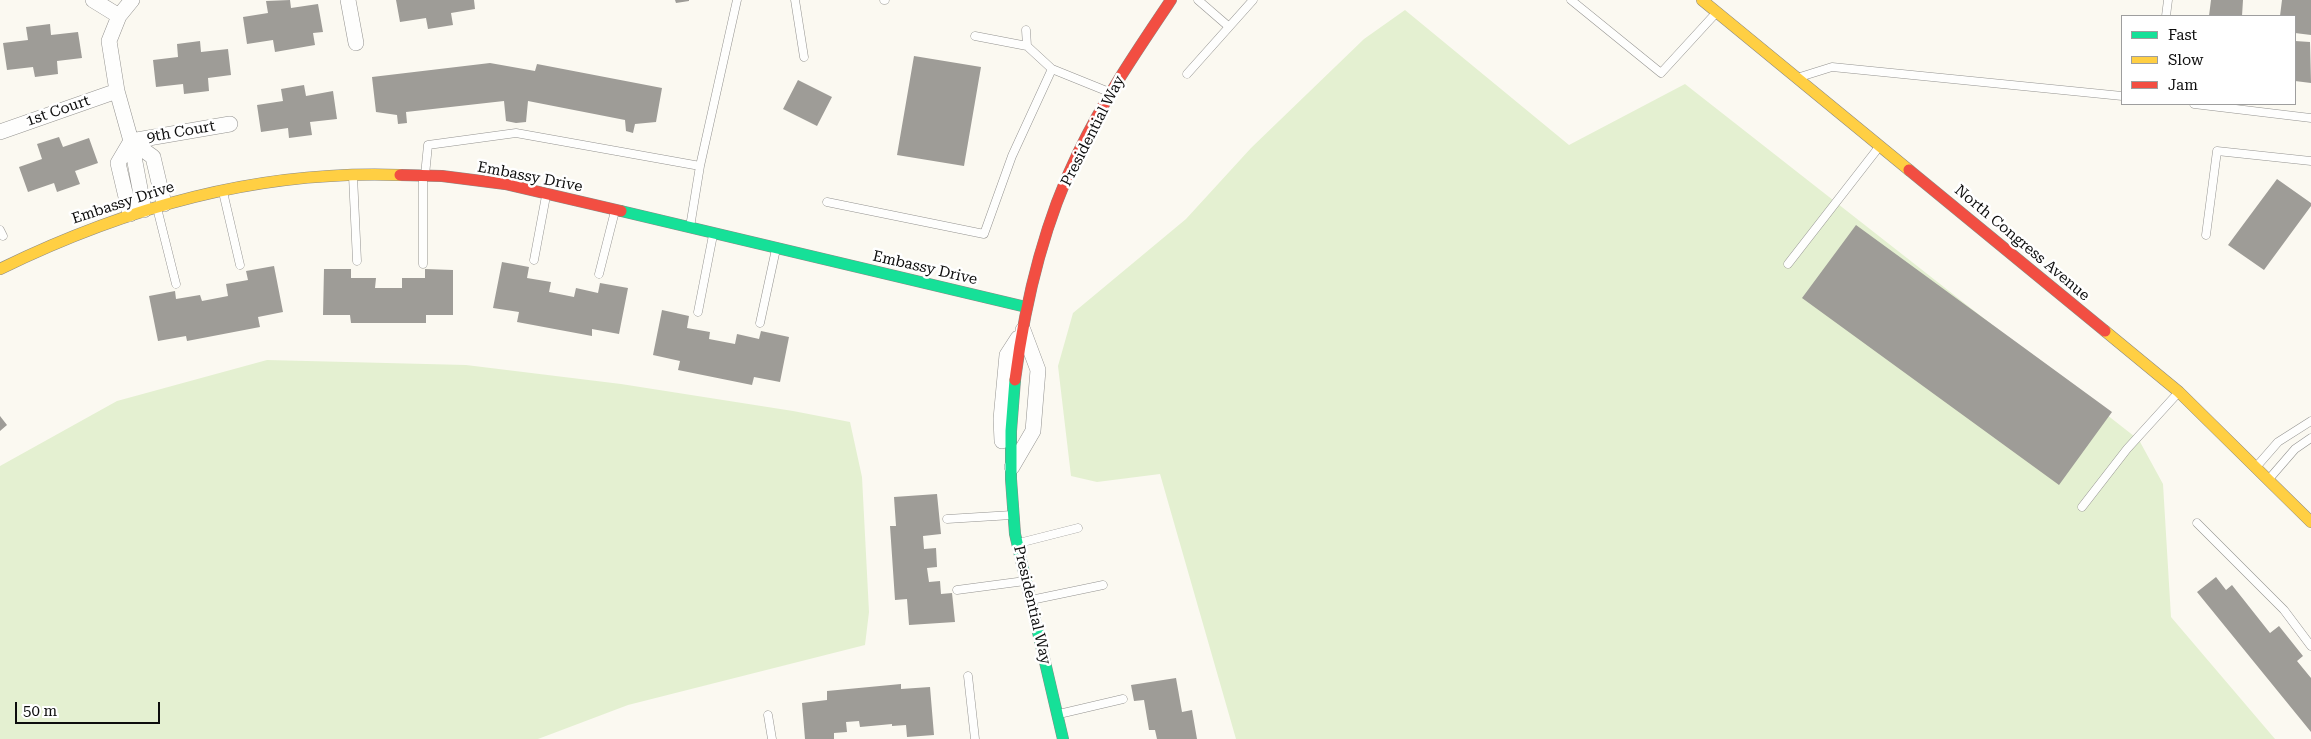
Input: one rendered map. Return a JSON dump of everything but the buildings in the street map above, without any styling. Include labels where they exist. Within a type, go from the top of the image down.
[{"type":"street","points":[[93,0],[118,16]]},
{"type":"street","points":[[132,0],[118,16],[109,41],[117,91],[131,141],[153,157],[149,209]]},
{"type":"street","points":[[348,0],[356,44]]},
{"type":"street","name":"North Congress Avenue","points":[[1702,0],[2179,392],[2311,522]]},
{"type":"street","name":"Presidential Way","points":[[1063,739],[1018,544],[1013,515],[1011,469],[1000,434],[1007,355],[1023,330],[1026,307],[1037,264],[1055,209],[1077,156],[1110,93],[1168,1]]},
{"type":"street","name":"1st Court","points":[[0,132],[117,91]]},
{"type":"street","name":"9th Court","points":[[131,141],[230,124]]},
{"type":"street","points":[[131,141],[118,163],[149,209]]},
{"type":"street","name":"Embassy Drive","points":[[0,269],[69,236],[149,209],[223,191],[275,182],[353,176],[424,177],[505,184],[1026,307]]},
{"type":"street","name":"Presidential Way","points":[[1011,469],[1033,431],[1038,370],[1023,330]]},
{"type":"lane","points":[[690,228],[700,166],[736,0]]},
{"type":"lane","points":[[794,0],[804,57]]},
{"type":"lane","points":[[1198,0],[1228,26]]},
{"type":"lane","points":[[1188,74],[1228,26],[1253,0]]},
{"type":"lane","points":[[1571,0],[1661,73],[1716,12]]},
{"type":"lane","points":[[2166,15],[2168,0]]},
{"type":"lane","points":[[1026,30],[1027,46]]},
{"type":"lane","points":[[975,36],[1027,46],[1052,69],[1110,93]]},
{"type":"lane","points":[[1798,78],[1832,67],[2121,96]]},
{"type":"lane","points":[[827,202],[984,234],[1012,156],[1052,69]]},
{"type":"lane","points":[[2202,105],[2311,118]]},
{"type":"lane","points":[[423,264],[424,177],[428,145],[516,133],[700,166]]},
{"type":"lane","points":[[1788,264],[1880,146]]},
{"type":"lane","points":[[2206,235],[2217,151],[2311,161]]},
{"type":"lane","points":[[353,176],[357,261]]},
{"type":"lane","points":[[223,191],[240,265]]},
{"type":"lane","points":[[534,260],[546,194]]},
{"type":"lane","points":[[149,209],[176,284]]},
{"type":"lane","points":[[599,274],[615,210]]},
{"type":"lane","points":[[698,312],[713,234]]},
{"type":"lane","points":[[760,323],[776,248]]},
{"type":"lane","points":[[2082,507],[2127,449],[2179,392]]},
{"type":"lane","points":[[2256,467],[2278,442],[2311,421]]},
{"type":"lane","points":[[2269,479],[2295,449],[2311,438]]},
{"type":"lane","points":[[947,519],[1013,515]]},
{"type":"lane","points":[[2197,522],[2284,610],[2311,646]]},
{"type":"lane","points":[[1018,544],[1078,528]]},
{"type":"lane","points":[[957,590],[1026,581]]},
{"type":"lane","points":[[1031,600],[1102,585]]},
{"type":"lane","points":[[968,676],[975,739]]},
{"type":"lane","points":[[1058,715],[1123,699]]},
{"type":"lane","points":[[768,714],[772,739]]},
{"type":"green space","points":[[1405,10],[1569,145],[1685,84],[2139,440],[2163,484],[2171,617],[2275,739],[1236,739],[1160,474],[1097,482],[1071,476],[1058,366],[1073,313],[1186,219],[1251,148],[1364,39]]},
{"type":"green space","points":[[267,360],[466,365],[621,384],[793,411],[850,422],[862,477],[869,612],[865,645],[628,705],[538,739],[0,739],[0,466],[117,401]]},
{"type":"traffic: fast","points":[[621,211],[1026,307]]},
{"type":"traffic: fast","points":[[1015,380],[1011,431],[1011,479],[1015,534],[1063,739]]},
{"type":"traffic: slow","points":[[1702,0],[1909,170]]},
{"type":"traffic: slow","points":[[0,269],[96,227],[194,197],[245,186],[295,179],[347,175],[400,175]]},
{"type":"traffic: slow","points":[[2105,331],[2179,392],[2311,522]]},
{"type":"traffic: jam","points":[[1015,380],[1024,322],[1037,264],[1045,236],[1066,180],[1088,133],[1110,94],[1171,0]]},
{"type":"traffic: jam","points":[[1909,170],[2105,331]]},
{"type":"traffic: jam","points":[[400,175],[442,176],[505,184],[621,211]]}]
